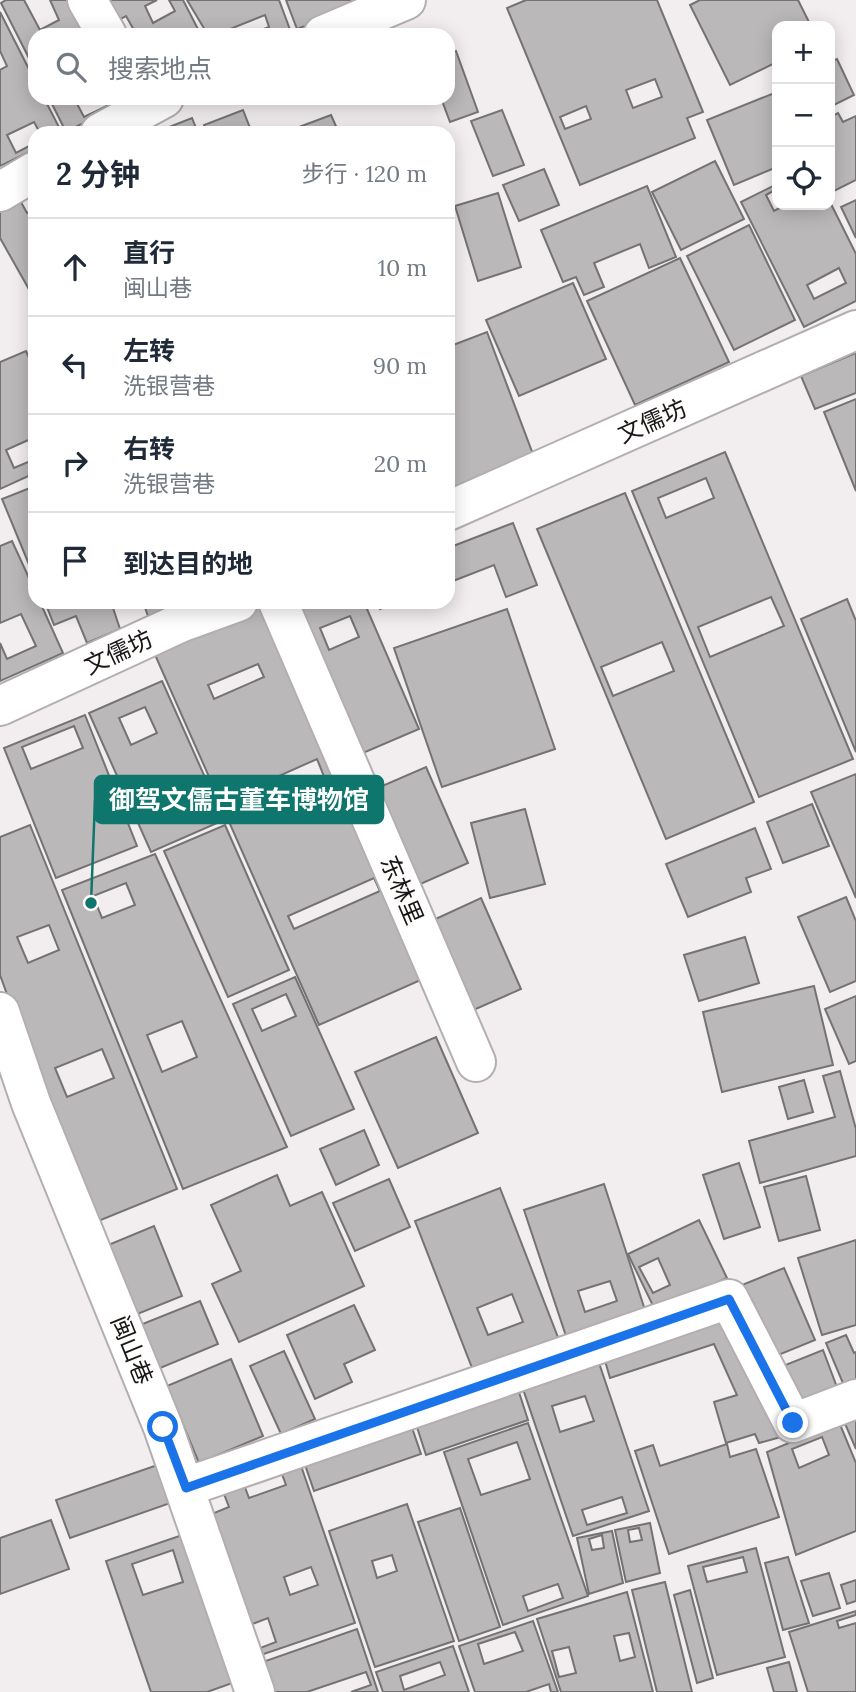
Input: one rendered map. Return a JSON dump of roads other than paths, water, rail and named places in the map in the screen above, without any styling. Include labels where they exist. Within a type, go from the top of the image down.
[{"type":"street","points":[[87,0],[103,28]]},
{"type":"street","points":[[340,28],[406,0]]},
{"type":"street","points":[[111,126],[144,105]]},
{"type":"street","points":[[0,191],[28,175]]},
{"type":"street","name":"文儒坊","points":[[455,508],[856,330]]},
{"type":"street","name":"文儒坊","points":[[0,706],[180,623],[219,609]]},
{"type":"street","name":"东林里","points":[[281,609],[476,1062]]},
{"type":"street","name":"闽山巷","points":[[0,1012],[31,1103],[186,1488],[255,1692]]},
{"type":"street","points":[[186,1488],[729,1299],[793,1423],[856,1399]]},
{"type":"place","name":"御驾文儒古董车博物馆","points":[[91,903]]}]
